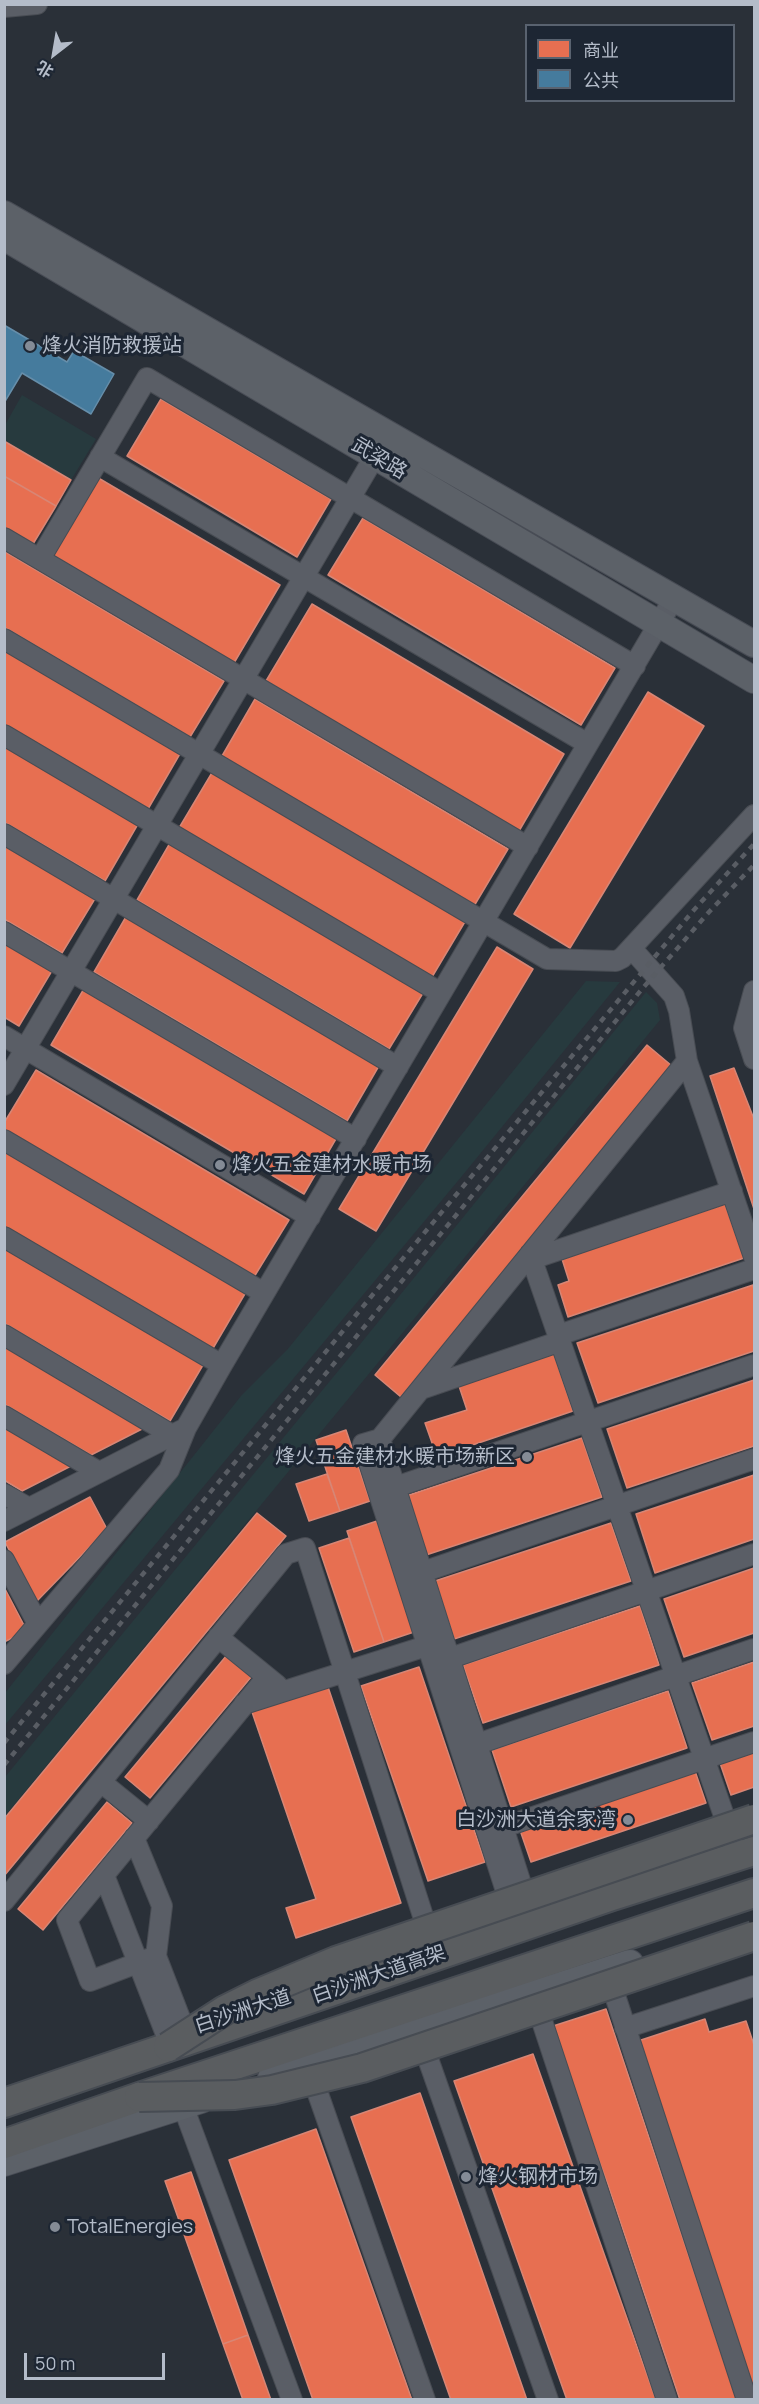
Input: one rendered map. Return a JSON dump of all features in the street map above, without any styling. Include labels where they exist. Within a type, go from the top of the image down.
[{"type":"highway","points":[[173,2039],[236,2005],[336,1961],[754,1819]]},
{"type":"highway","name":"白沙洲大道高架","points":[[4,2103],[173,2039],[612,1896],[748,1848]]},
{"type":"highway","name":"白沙洲大道高架","points":[[4,2144],[754,1893]]},
{"type":"highway","points":[[139,2097],[235,2095],[302,2084],[362,2068],[754,1936]]},
{"type":"main road","name":"武梁路","points":[[4,214],[754,644]]},
{"type":"main road","name":"武梁路","points":[[4,237],[754,680]]},
{"type":"main road","name":"白沙洲大道","points":[[4,2091],[173,2039],[433,1950],[748,1848]]},
{"type":"main road","points":[[4,2163],[754,1923]]},
{"type":"street","points":[[4,6],[37,4]]},
{"type":"street","points":[[40,559],[147,378],[634,666]]},
{"type":"street","points":[[100,456],[588,744]]},
{"type":"street","points":[[4,1085],[375,456]]},
{"type":"street","points":[[4,538],[528,847]]},
{"type":"street","points":[[4,1664],[169,1470],[179,1431],[222,1365],[674,598]]},
{"type":"street","points":[[4,639],[548,959],[616,961],[632,949],[754,815]]},
{"type":"street","points":[[4,735],[441,993]]},
{"type":"street","points":[[4,834],[398,1067]]},
{"type":"street","points":[[4,932],[356,1139]]},
{"type":"street","points":[[632,949],[666,984],[674,996],[679,1011],[687,1061],[754,1257]]},
{"type":"street","points":[[754,991],[744,1028],[754,1059]]},
{"type":"street","points":[[4,1036],[310,1216]]},
{"type":"street","points":[[524,1920],[386,1490],[363,1443],[380,1439],[531,1256],[687,1061]]},
{"type":"street","points":[[4,1140],[264,1293]]},
{"type":"street","points":[[531,1256],[732,1191]]},
{"type":"street","points":[[4,1237],[222,1365]]},
{"type":"street","points":[[531,1256],[705,1759],[748,1848]]},
{"type":"street","points":[[421,1389],[754,1269]]},
{"type":"street","points":[[4,1335],[179,1431]]},
{"type":"street","points":[[386,1490],[754,1365]]},
{"type":"street","points":[[4,1416],[99,1472]]},
{"type":"street","points":[[4,1521],[179,1431]]},
{"type":"street","points":[[413,1575],[754,1459]]},
{"type":"street","points":[[4,1494],[28,1508]]},
{"type":"street","points":[[4,1900],[286,1554],[305,1548],[433,1950]]},
{"type":"street","points":[[244,1704],[345,1672],[438,1652],[647,1591],[754,1554]]},
{"type":"street","points":[[4,1560],[38,1624]]},
{"type":"street","points":[[218,1637],[284,1691]]},
{"type":"street","points":[[468,1747],[754,1650]]},
{"type":"street","points":[[148,1960],[90,1981],[67,1920],[267,1677]]},
{"type":"street","points":[[495,1830],[754,1742]]},
{"type":"street","points":[[101,1782],[149,1821]]},
{"type":"street","points":[[134,1838],[162,1906],[148,1960]]},
{"type":"street","points":[[104,1875],[148,1960],[173,2039]]},
{"type":"street","points":[[606,1971],[747,2400]]},
{"type":"street","points":[[626,2028],[754,1986]]},
{"type":"street","points":[[533,1994],[667,2400]]},
{"type":"street","points":[[418,2031],[548,2400]]},
{"type":"street","points":[[308,2066],[425,2400]]},
{"type":"street","points":[[183,2106],[292,2400]]},
{"type":"green space","points":[[22,395],[96,439],[71,480],[5,441],[5,425]]},
{"type":"green space","points":[[586,981],[620,982],[462,1176],[5,1725],[5,1693],[241,1396],[287,1350]]},
{"type":"green space","points":[[646,992],[657,1003],[660,1020],[5,1816],[5,1777]]},
{"type":"building: 商业","points":[[161,399],[331,499],[297,557],[127,456]]},
{"type":"building: 商业","points":[[4,441],[71,480],[56,506],[4,476]]},
{"type":"building: 商业","points":[[4,476],[56,506],[33,544],[4,527]]},
{"type":"building: 商业","points":[[95,476],[280,585],[234,663],[49,553]]},
{"type":"building: 商业","points":[[363,518],[615,668],[581,725],[328,575]]},
{"type":"building: 商业","points":[[4,551],[224,681],[190,737],[4,627]]},
{"type":"building: 商业","points":[[312,604],[564,754],[519,831],[266,681]]},
{"type":"building: 商业","points":[[4,648],[181,752],[148,809],[4,725]]},
{"type":"building: 商业","points":[[648,692],[704,726],[570,948],[514,914]]},
{"type":"building: 商业","points":[[255,699],[508,849],[474,906],[222,756]]},
{"type":"building: 商业","points":[[4,745],[138,824],[105,881],[4,822]]},
{"type":"building: 商业","points":[[213,771],[466,920],[432,977],[179,828]]},
{"type":"building: 商业","points":[[4,842],[96,897],[62,953],[4,919]]},
{"type":"building: 商业","points":[[170,843],[423,993],[389,1049],[137,900]]},
{"type":"building: 商业","points":[[127,915],[380,1064],[347,1121],[94,972]]},
{"type":"building: 商业","points":[[4,940],[53,969],[19,1026],[4,1017]]},
{"type":"building: 商业","points":[[497,947],[533,969],[376,1231],[339,1209]]},
{"type":"building: 商业","points":[[85,987],[337,1137],[304,1194],[51,1045]]},
{"type":"building: 商业","points":[[647,1045],[672,1066],[401,1397],[375,1375]]},
{"type":"building: 商业","points":[[734,1068],[754,1119],[754,1209],[710,1076]]},
{"type":"building: 商业","points":[[36,1070],[289,1220],[254,1277],[4,1130],[4,1123]]},
{"type":"building: 商业","points":[[4,1149],[246,1292],[212,1350],[4,1227]]},
{"type":"building: 商业","points":[[725,1204],[744,1258],[568,1317],[558,1285],[569,1281],[562,1259]]},
{"type":"building: 商业","points":[[4,1247],[203,1365],[170,1421],[4,1323]]},
{"type":"building: 商业","points":[[753,1285],[754,1351],[598,1403],[577,1343]]},
{"type":"building: 商业","points":[[4,1344],[146,1427],[91,1455],[4,1404]]},
{"type":"building: 商业","points":[[553,1351],[573,1411],[437,1457],[425,1423],[467,1410],[458,1383]]},
{"type":"building: 商业","points":[[754,1380],[754,1446],[627,1488],[607,1429]]},
{"type":"building: 商业","points":[[4,1424],[73,1465],[22,1491],[4,1480]]},
{"type":"building: 商业","points":[[346,1430],[370,1501],[340,1511],[316,1440]]},
{"type":"building: 商业","points":[[582,1438],[602,1497],[426,1555],[406,1496]]},
{"type":"building: 商业","points":[[327,1474],[340,1511],[309,1521],[296,1484]]},
{"type":"building: 商业","points":[[754,1475],[754,1539],[655,1573],[636,1514]]},
{"type":"building: 商业","points":[[90,1497],[107,1529],[36,1602],[5,1542]]},
{"type":"building: 商业","points":[[257,1513],[286,1536],[4,1876],[4,1819]]},
{"type":"building: 商业","points":[[377,1521],[414,1632],[384,1642],[347,1531]]},
{"type":"building: 商业","points":[[611,1523],[631,1581],[454,1639],[435,1581]]},
{"type":"building: 商业","points":[[349,1538],[384,1642],[354,1652],[319,1548]]},
{"type":"building: 商业","points":[[754,1568],[754,1633],[684,1657],[664,1599]]},
{"type":"building: 商业","points":[[4,1587],[27,1631],[4,1642]]},
{"type":"building: 商业","points":[[640,1606],[659,1665],[483,1723],[463,1665]]},
{"type":"building: 商业","points":[[227,1655],[252,1676],[150,1798],[125,1777]]},
{"type":"building: 商业","points":[[754,1662],[754,1726],[712,1740],[692,1683]]},
{"type":"building: 商业","points":[[419,1667],[485,1862],[428,1881],[361,1686]]},
{"type":"building: 商业","points":[[327,1684],[401,1903],[296,1938],[286,1908],[316,1899],[251,1709]]},
{"type":"building: 商业","points":[[668,1691],[687,1748],[511,1807],[492,1750]]},
{"type":"building: 商业","points":[[754,1751],[754,1787],[731,1795],[720,1763]]},
{"type":"building: 商业","points":[[695,1771],[706,1803],[531,1862],[520,1830]]},
{"type":"building: 商业","points":[[107,1802],[132,1823],[43,1930],[18,1909]]},
{"type":"building: 商业","points":[[606,2009],[737,2400],[680,2400],[608,2185],[550,2027]]},
{"type":"building: 商业","points":[[705,2019],[709,2032],[746,2021],[754,2045],[754,2393],[638,2041]]},
{"type":"building: 商业","points":[[533,2054],[656,2400],[567,2400],[454,2081]]},
{"type":"building: 商业","points":[[420,2093],[527,2400],[451,2400],[351,2117]]},
{"type":"building: 商业","points":[[316,2129],[412,2400],[313,2400],[229,2160]]},
{"type":"building: 商业","points":[[191,2172],[248,2335],[223,2344],[165,2181]]},
{"type":"building: 商业","points":[[248,2335],[271,2400],[243,2400],[223,2344]]},
{"type":"building: 公共","points":[[4,325],[67,362],[74,351],[114,374],[91,414],[22,373],[4,403]]},
{"type":"railway","points":[[4,1743],[370,1298],[693,911],[754,844]]},
{"type":"railway","points":[[4,1765],[642,989],[709,912],[754,865]]},
{"type":"place","name":"烽火消防救援站","points":[[30,346]]},
{"type":"place","name":"烽火五金建材水暖市场","points":[[220,1165]]},
{"type":"place","name":"烽火五金建材水暖市场新区","points":[[527,1457]]},
{"type":"place","name":"白沙洲大道余家湾","points":[[628,1820]]},
{"type":"place","name":"烽火钢材市场","points":[[466,2177]]},
{"type":"place","name":"TotalEnergies","points":[[55,2227]]}]
